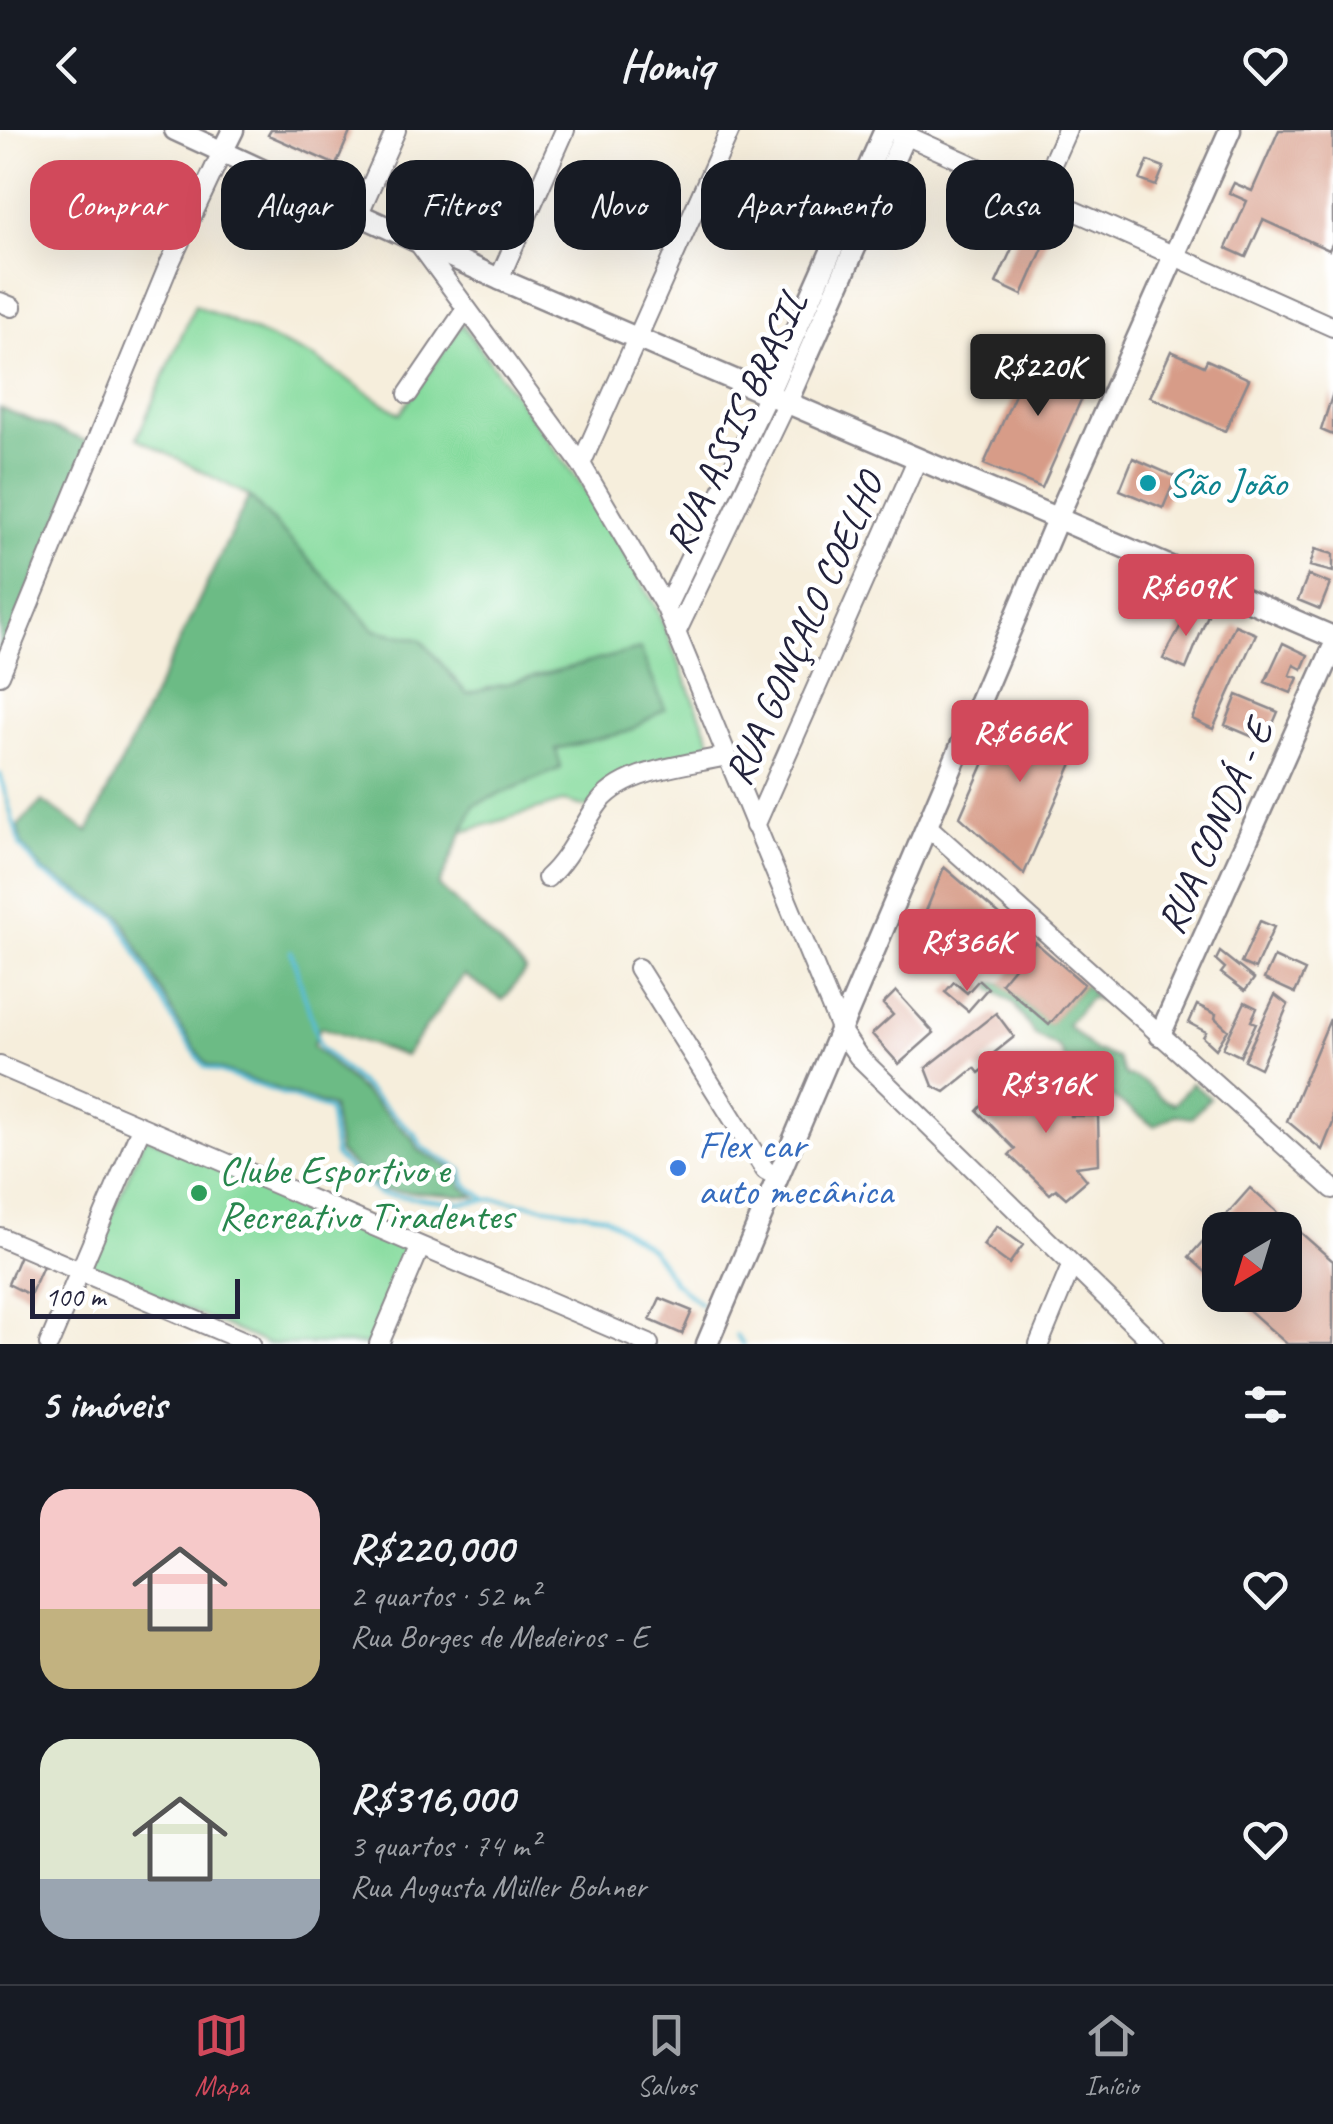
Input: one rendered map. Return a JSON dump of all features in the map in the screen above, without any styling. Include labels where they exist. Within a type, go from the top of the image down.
[{"type":"street","points":[[174,130],[240,160]]},
{"type":"street","points":[[0,675],[168,267],[233,130]]},
{"type":"street","points":[[366,200],[396,130]]},
{"type":"street","points":[[499,279],[565,130]]},
{"type":"street","points":[[580,464],[730,130]]},
{"type":"street","points":[[1054,160],[1067,130]]},
{"type":"street","points":[[707,1344],[1057,519],[1230,130]]},
{"type":"street","points":[[898,131],[961,160]]},
{"type":"street","name":"RUA ASSIS BRASIL","points":[[676,633],[898,131]]},
{"type":"street","points":[[1074,211],[1333,327]]},
{"type":"street","points":[[423,250],[580,464],[666,608],[841,1032],[858,1056],[1154,1344]]},
{"type":"street","points":[[437,250],[776,400],[1333,637]]},
{"type":"street","points":[[408,394],[466,309]]},
{"type":"street","name":"RUA ASSIS BRASIL","points":[[666,608],[776,400]]},
{"type":"street","name":"RUA GONÇALO COELHO","points":[[755,826],[917,460]]},
{"type":"street","name":"RUA CONDÁ - E","points":[[1160,1035],[1333,648]]},
{"type":"street","points":[[547,878],[580,839],[597,805],[624,781],[726,756]]},
{"type":"street","points":[[927,826],[1333,1190]]},
{"type":"street","points":[[638,968],[765,1170],[778,1177]]},
{"type":"street","points":[[0,1066],[649,1344]]},
{"type":"street","points":[[49,1344],[142,1128]]},
{"type":"street","points":[[0,1237],[251,1344]]},
{"type":"street","points":[[379,1344],[420,1248]]},
{"type":"street","points":[[1038,1344],[1072,1264]]},
{"type":"green space","points":[[195,305],[315,358],[400,414],[462,324],[601,511],[658,611],[714,749],[620,777],[590,808],[565,801],[463,832],[474,805],[561,768],[555,749],[627,732],[468,695],[421,640],[375,631],[249,496],[137,438]]},
{"type":"green space","points":[[0,408],[91,443],[0,661]]},
{"type":"green space","points":[[249,496],[375,630],[421,640],[467,694],[640,649],[665,709],[627,732],[556,749],[561,768],[474,805],[439,886],[526,970],[503,1000],[464,975],[405,1056],[320,1027],[313,1046],[413,1138],[419,1150],[458,1172],[461,1186],[476,1197],[380,1190],[339,1153],[332,1107],[207,1065],[180,1026],[120,915],[44,871],[22,845],[18,826],[42,801],[88,832]]},
{"type":"green space","points":[[991,983],[1001,983],[1049,1024],[1084,984],[1099,1000],[1091,997],[1067,1025],[1094,1050],[1117,1058],[1125,1076],[1140,1080],[1174,1104],[1192,1083],[1210,1098],[1191,1118],[1175,1115],[1154,1126],[1070,1068],[1059,1048],[1034,1034],[1013,1003],[991,989]]},
{"type":"green space","name":"Clube Esportivo e Recreativo Tiradentes","points":[[145,1136],[412,1251],[372,1344],[267,1344],[89,1268]]},
{"type":"building","points":[[271,130],[351,130],[338,160],[325,160],[268,135]]},
{"type":"building","points":[[1279,130],[1333,130],[1333,242],[1329,250],[1263,220],[1246,257],[1226,248],[1247,201],[1229,193],[1234,183],[1252,191]]},
{"type":"building","points":[[1148,161],[1164,167],[1156,186],[1140,180]]},
{"type":"building","points":[[1011,250],[1042,250],[1022,295],[996,283]]},
{"type":"building","points":[[1035,350],[1092,375],[1042,488],[984,464]]},
{"type":"building","points":[[1171,351],[1204,366],[1207,360],[1249,379],[1225,431],[1150,397]]},
{"type":"building","points":[[1333,393],[1333,435],[1321,430]]},
{"type":"building","name":"São João","points":[[1133,458],[1176,477],[1163,508],[1120,490]]},
{"type":"building","points":[[1315,549],[1333,554],[1333,572],[1310,566]]},
{"type":"building","points":[[1308,575],[1330,584],[1320,609],[1298,600]]},
{"type":"building","points":[[1190,608],[1208,615],[1186,669],[1163,659]]},
{"type":"building","points":[[1235,625],[1256,634],[1213,729],[1192,719]]},
{"type":"building","points":[[1283,643],[1308,655],[1302,669],[1294,665],[1290,675],[1298,678],[1291,693],[1265,682]]},
{"type":"building","points":[[1237,695],[1278,712],[1265,742],[1225,725]]},
{"type":"building","points":[[1009,706],[1083,738],[1024,874],[960,817]]},
{"type":"building","points":[[944,867],[1001,916],[969,954],[924,916]]},
{"type":"building","points":[[1260,921],[1274,927],[1255,969],[1241,963]]},
{"type":"building","points":[[922,928],[939,943],[929,955],[912,940]]},
{"type":"building","points":[[1035,942],[1084,984],[1049,1025],[1001,983]]},
{"type":"building","points":[[1220,952],[1254,979],[1245,991],[1221,973],[1225,968],[1216,960]]},
{"type":"building","points":[[1274,957],[1305,971],[1295,993],[1264,979]]},
{"type":"building","points":[[979,980],[988,988],[968,1011],[945,992],[954,982],[967,993]]},
{"type":"building","points":[[896,991],[934,1033],[899,1064],[872,1034],[893,1015],[883,1004]]},
{"type":"building","points":[[1275,995],[1288,1005],[1260,1068],[1244,1060]]},
{"type":"building","points":[[1245,1002],[1257,1008],[1251,1021],[1256,1023],[1240,1056],[1223,1048]]},
{"type":"building","points":[[1197,1005],[1216,1014],[1215,1018],[1228,1030],[1216,1049],[1203,1037],[1206,1032],[1189,1023]]},
{"type":"building","points":[[996,1013],[1014,1037],[984,1061],[988,1066],[979,1073],[975,1068],[945,1092],[933,1086],[926,1068]]},
{"type":"building","points":[[1330,1019],[1333,1123],[1322,1150],[1287,1121]]},
{"type":"building","points":[[1019,1088],[1069,1088],[1071,1116],[1098,1116],[1099,1164],[1076,1167],[1087,1180],[1066,1198],[1056,1189],[1050,1194],[1009,1155],[1015,1149],[977,1111],[995,1092],[1007,1103],[1019,1099]]},
{"type":"building","points":[[1250,1188],[1277,1212],[1229,1212]]},
{"type":"building","points":[[997,1226],[1023,1245],[1009,1264],[983,1245]]},
{"type":"building","points":[[1302,1234],[1333,1261],[1333,1344],[1287,1344],[1251,1312],[1302,1312]]},
{"type":"building","points":[[1202,1242],[1202,1269],[1189,1257]]},
{"type":"building","points":[[20,1255],[43,1266],[30,1295],[8,1284]]},
{"type":"building","points":[[660,1298],[692,1311],[682,1334],[650,1320]]},
{"type":"waterway","points":[[0,774],[20,846],[42,873],[117,917],[177,1028],[205,1067],[329,1110],[335,1156],[379,1194],[460,1203],[496,1199],[604,1216],[651,1249],[674,1282],[701,1304]]},
{"type":"waterway","points":[[291,951],[320,1047],[416,1135],[422,1147],[462,1170],[465,1184],[485,1198]]},
{"type":"waterway","points":[[736,1335],[743,1344]]},
{"type":"place","name":"São João","points":[[1148,483]]},
{"type":"place","name":"Flex car auto mecânica","points":[[678,1168]]},
{"type":"place","name":"Clube Esportivo e Recreativo Tiradentes","points":[[199,1193]]}]
